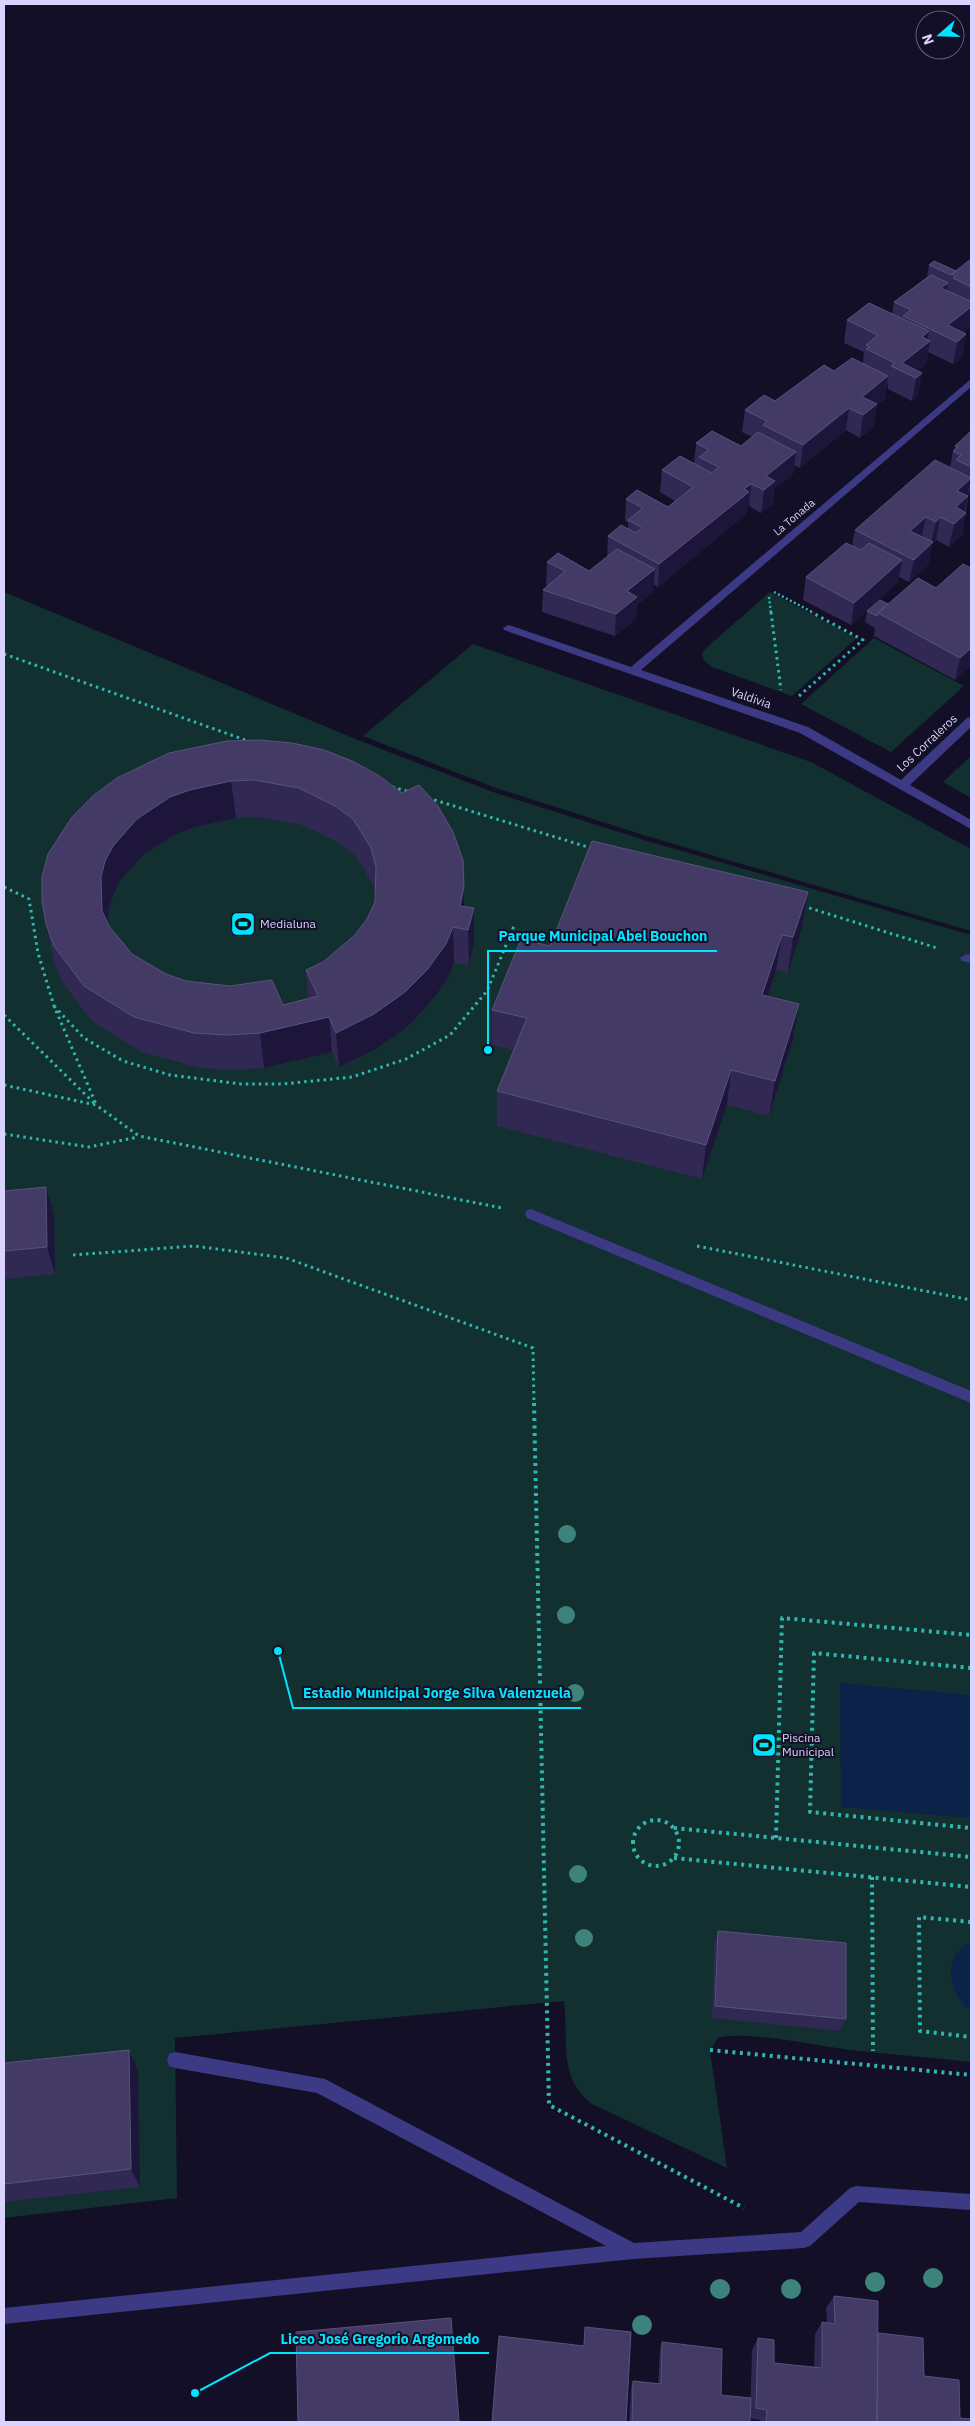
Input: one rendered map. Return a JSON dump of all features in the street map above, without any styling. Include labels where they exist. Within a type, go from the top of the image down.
[{"type":"street","name":"La Tonada","points":[[633,671],[971,382]]},
{"type":"street","name":"Valdivia","points":[[508,628],[804,730],[971,825]]},
{"type":"street","name":"Los Corraleros","points":[[902,786],[971,721]]},
{"type":"street","points":[[532,1214],[971,1397]]},
{"type":"street","points":[[175,2060],[319,2085],[633,2251]]},
{"type":"street","points":[[4,2316],[633,2251],[804,2240],[856,2194],[971,2202]]},
{"type":"path","points":[[782,698],[768,589],[863,640],[798,696]]},
{"type":"path","points":[[4,654],[206,728],[253,743]]},
{"type":"path","points":[[383,784],[411,793]]},
{"type":"path","points":[[420,796],[597,850]]},
{"type":"path","points":[[4,887],[29,899],[38,953],[54,1006],[96,1105]]},
{"type":"path","points":[[795,904],[969,958]]},
{"type":"path","points":[[54,1006],[84,1038],[123,1061],[170,1075],[241,1084],[266,1084],[352,1077],[406,1059],[450,1035],[487,991],[514,926]]},
{"type":"path","points":[[4,1015],[96,1105],[138,1136]]},
{"type":"path","points":[[4,1086],[96,1105]]},
{"type":"path","points":[[4,1134],[89,1147],[138,1136],[532,1214]]},
{"type":"path","points":[[688,1245],[971,1300]]},
{"type":"path","points":[[73,1255],[194,1246],[286,1258],[533,1348],[549,2105],[751,2212]]},
{"type":"path","points":[[776,1838],[782,1618],[971,1635]]},
{"type":"path","points":[[971,1668],[814,1653],[810,1812],[971,1828]]},
{"type":"path","points":[[651,1820],[667,1823],[674,1828],[680,1840],[678,1854],[674,1858],[668,1864],[652,1866],[638,1857],[633,1850],[632,1842],[637,1828],[651,1820]]},
{"type":"path","points":[[674,1828],[971,1856]]},
{"type":"path","points":[[674,1858],[971,1887]]},
{"type":"path","points":[[872,1878],[873,2051]]},
{"type":"path","points":[[971,1922],[919,1917],[920,2031],[971,2037]]},
{"type":"path","points":[[710,2050],[971,2075]]},
{"type":"green space","points":[[4,592],[358,740],[493,792],[644,840],[971,935],[971,2062],[850,2050],[764,2037],[730,2036],[718,2038],[710,2050],[727,2168],[592,2104],[581,2093],[569,2070],[564,2001],[175,2038],[177,2198],[4,2218]]},
{"type":"green space","points":[[770,592],[857,638],[792,696],[712,667],[704,661],[702,654],[706,648]]},
{"type":"green space","points":[[874,638],[964,686],[891,752],[801,704]]},
{"type":"green space","points":[[473,644],[811,762],[971,849],[971,931],[643,835],[496,788],[363,736]]},
{"type":"green space","points":[[971,756],[971,798],[943,782]]},
{"type":"water","points":[[840,1683],[971,1695],[971,1818],[841,1807]]},
{"type":"water","points":[[971,1942],[971,2011],[957,1996],[951,1975],[955,1956],[961,1948]]},
{"type":"building","points":[[971,259],[971,287],[953,278],[955,276],[952,274]]},
{"type":"building","points":[[934,261],[956,271],[951,275],[929,265]]},
{"type":"building","points":[[931,275],[948,283],[941,288],[971,300],[971,307],[948,325],[966,334],[957,342],[903,316],[911,310],[894,302]]},
{"type":"building","points":[[869,303],[929,331],[922,337],[930,341],[902,363],[922,373],[916,378],[891,366],[895,363],[866,349],[870,347],[866,345],[878,335],[847,320]]},
{"type":"building","points":[[852,358],[888,376],[862,397],[877,404],[863,415],[849,408],[803,445],[763,425],[767,421],[745,410],[764,395],[775,401],[824,365],[834,371]]},
{"type":"building","points":[[712,431],[741,446],[758,432],[796,452],[766,476],[775,481],[764,490],[751,484],[744,489],[749,492],[659,564],[608,536],[621,525],[636,533],[642,528],[628,520],[643,508],[626,499],[637,490],[668,507],[693,487],[662,470],[680,456],[712,473],[719,467],[699,457],[709,450],[696,443]]},
{"type":"building","points":[[971,431],[971,467],[956,460],[961,455],[953,451],[958,447],[955,446]]},
{"type":"building","points":[[935,460],[971,478],[957,491],[968,496],[956,507],[966,513],[954,524],[940,517],[936,522],[926,517],[910,531],[933,542],[914,560],[855,530]]},
{"type":"building","points":[[846,543],[861,550],[869,543],[902,560],[854,603],[806,577]]},
{"type":"building","points":[[617,549],[655,569],[627,591],[637,597],[616,614],[543,590],[565,571],[547,562],[558,553],[589,571]]},
{"type":"building","points":[[963,564],[971,568],[971,648],[960,658],[878,613],[918,578],[936,588]]},
{"type":"building","points":[[880,600],[888,604],[877,616],[867,611]]},
{"type":"building","points":[[260,740],[292,743],[324,750],[352,761],[378,775],[402,793],[419,785],[438,806],[453,832],[463,860],[464,887],[460,906],[474,908],[468,930],[453,927],[446,944],[427,970],[405,992],[374,1014],[336,1033],[329,1017],[260,1033],[225,1035],[194,1033],[134,1017],[84,986],[54,946],[46,924],[42,901],[42,877],[48,854],[72,817],[94,795],[117,778],[169,753],[227,741]],"holes":[[[254,780],[299,788],[335,806],[353,819],[371,848],[376,867],[375,902],[367,919],[355,935],[323,962],[306,970],[318,996],[283,1005],[272,980],[230,986],[186,981],[166,974],[132,954],[109,926],[102,911],[101,877],[105,861],[113,846],[137,819],[170,797],[190,790],[231,781]]]},
{"type":"building","points":[[592,841],[808,892],[793,937],[782,935],[762,995],[799,1004],[775,1081],[731,1070],[706,1145],[497,1091],[527,1018],[492,1010],[521,939],[550,946]]},
{"type":"building","points":[[46,1187],[47,1247],[4,1251],[4,1191]]},
{"type":"building","points":[[718,1931],[846,1943],[846,2019],[715,2006]]},
{"type":"building","points":[[129,2050],[131,2169],[4,2184],[4,2063]]},
{"type":"building","points":[[834,2296],[878,2301],[877,2422],[766,2422],[767,2410],[756,2408],[758,2338],[774,2340],[774,2363],[822,2368],[822,2322],[835,2324]]},
{"type":"building","points":[[451,2318],[459,2421],[298,2422],[296,2332]]},
{"type":"building","points":[[585,2327],[631,2332],[626,2422],[492,2422],[499,2336],[584,2346]]},
{"type":"building","points":[[878,2333],[923,2338],[924,2376],[959,2380],[960,2418],[971,2419],[971,2422],[877,2422]]},
{"type":"building","points":[[662,2342],[722,2349],[721,2395],[751,2398],[750,2422],[632,2422],[633,2381],[661,2384]]},
{"type":"place","name":"Medialuna","points":[[243,924]]},
{"type":"place","name":"Parque Municipal Abel Bouchon","points":[[488,1050]]},
{"type":"place","name":"Estadio Municipal Jorge Silva Valenzuela","points":[[278,1651]]},
{"type":"place","name":"Piscina Municipal","points":[[764,1745]]},
{"type":"place","name":"Liceo José Gregorio Argomedo","points":[[195,2393]]}]
